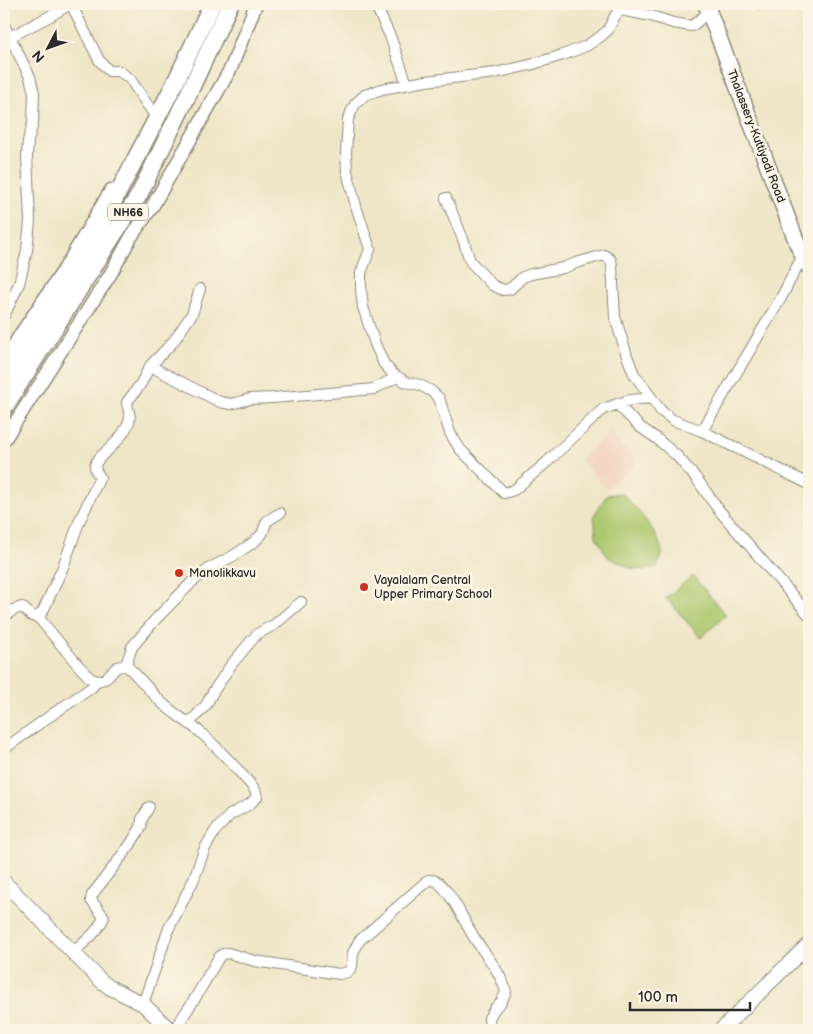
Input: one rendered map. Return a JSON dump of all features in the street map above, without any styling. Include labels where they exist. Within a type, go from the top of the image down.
[{"type":"highway","name":"NH66","points":[[4,378],[94,239],[175,83],[212,4]]},
{"type":"highway","name":"NH66","points":[[4,408],[139,195],[230,4]]},
{"type":"main road","name":"Thalassery-Kuttiyadi Road","points":[[708,8],[799,248],[806,261]]},
{"type":"main road","points":[[4,882],[86,967],[109,987],[143,1004],[170,1030]]},
{"type":"main road","points":[[720,1030],[809,944]]},
{"type":"street","points":[[10,37],[70,4],[99,60],[109,71],[118,71],[130,79],[153,112]]},
{"type":"street","points":[[4,362],[20,335],[66,268],[141,137],[203,4]]},
{"type":"street","points":[[4,440],[156,200],[231,68],[256,4]]},
{"type":"street","points":[[375,4],[390,36],[407,84]]},
{"type":"street","points":[[760,4],[783,4]]},
{"type":"street","points":[[652,398],[630,400],[603,409],[548,462],[514,490],[504,492],[460,449],[450,433],[439,398],[420,385],[406,382],[393,374],[384,364],[375,344],[363,307],[362,274],[370,249],[347,171],[348,120],[355,104],[365,94],[426,80],[495,73],[530,65],[586,46],[608,30],[616,14],[621,10],[692,26],[708,8]]},
{"type":"street","points":[[4,25],[30,77],[34,93],[33,124],[28,141],[27,156],[30,220],[27,250],[19,284],[4,316]]},
{"type":"street","points":[[446,198],[470,261],[492,285],[503,290],[510,289],[523,277],[531,274],[563,268],[604,255],[611,260],[615,317],[634,374],[661,412],[673,420],[702,431],[809,484]]},
{"type":"street","points":[[702,431],[776,306],[806,261]]},
{"type":"street","points":[[38,617],[43,611],[57,582],[79,522],[100,477],[95,469],[95,464],[113,445],[129,423],[130,416],[126,402],[140,385],[150,366],[173,342],[192,314],[200,289]]},
{"type":"street","points":[[150,366],[220,402],[231,404],[250,399],[374,389],[397,377]]},
{"type":"street","points":[[617,404],[640,427],[677,456],[696,478],[718,509],[809,615]]},
{"type":"street","points":[[4,749],[86,692],[97,681],[104,679],[117,668],[126,664],[132,647],[193,581],[210,568],[254,542],[262,534],[267,521],[280,513]]},
{"type":"street","points":[[188,723],[206,704],[231,665],[257,634],[274,625],[301,602]]},
{"type":"street","points":[[4,617],[13,610],[22,607],[32,616],[38,617],[77,664],[90,678],[97,681]]},
{"type":"street","points":[[126,664],[161,701],[200,732],[234,765],[256,790],[257,797],[250,804],[230,815],[205,848],[193,881],[169,928],[143,1004]]},
{"type":"street","points":[[73,952],[101,924],[104,917],[92,900],[92,895],[130,845],[141,827],[142,819],[149,807]]},
{"type":"street","points":[[174,1030],[219,957],[223,954],[228,953],[255,961],[339,974],[348,972],[352,966],[353,952],[360,941],[428,880],[435,880],[450,897],[477,942],[493,964],[504,985],[506,992],[502,1002],[494,1008],[489,1018],[490,1030]]},
{"type":"shaded area","points":[[610,432],[636,463],[607,489],[580,459]]},
{"type":"green space","points":[[622,493],[646,520],[660,544],[662,554],[657,567],[644,570],[630,568],[608,557],[596,537],[594,515],[607,495]]},
{"type":"green space","points":[[693,576],[726,615],[701,638],[666,598]]},
{"type":"place","name":"Manolikkavu","points":[[179,573]]},
{"type":"place","name":"Vayalalam Central Upper Primary School","points":[[364,587]]}]
